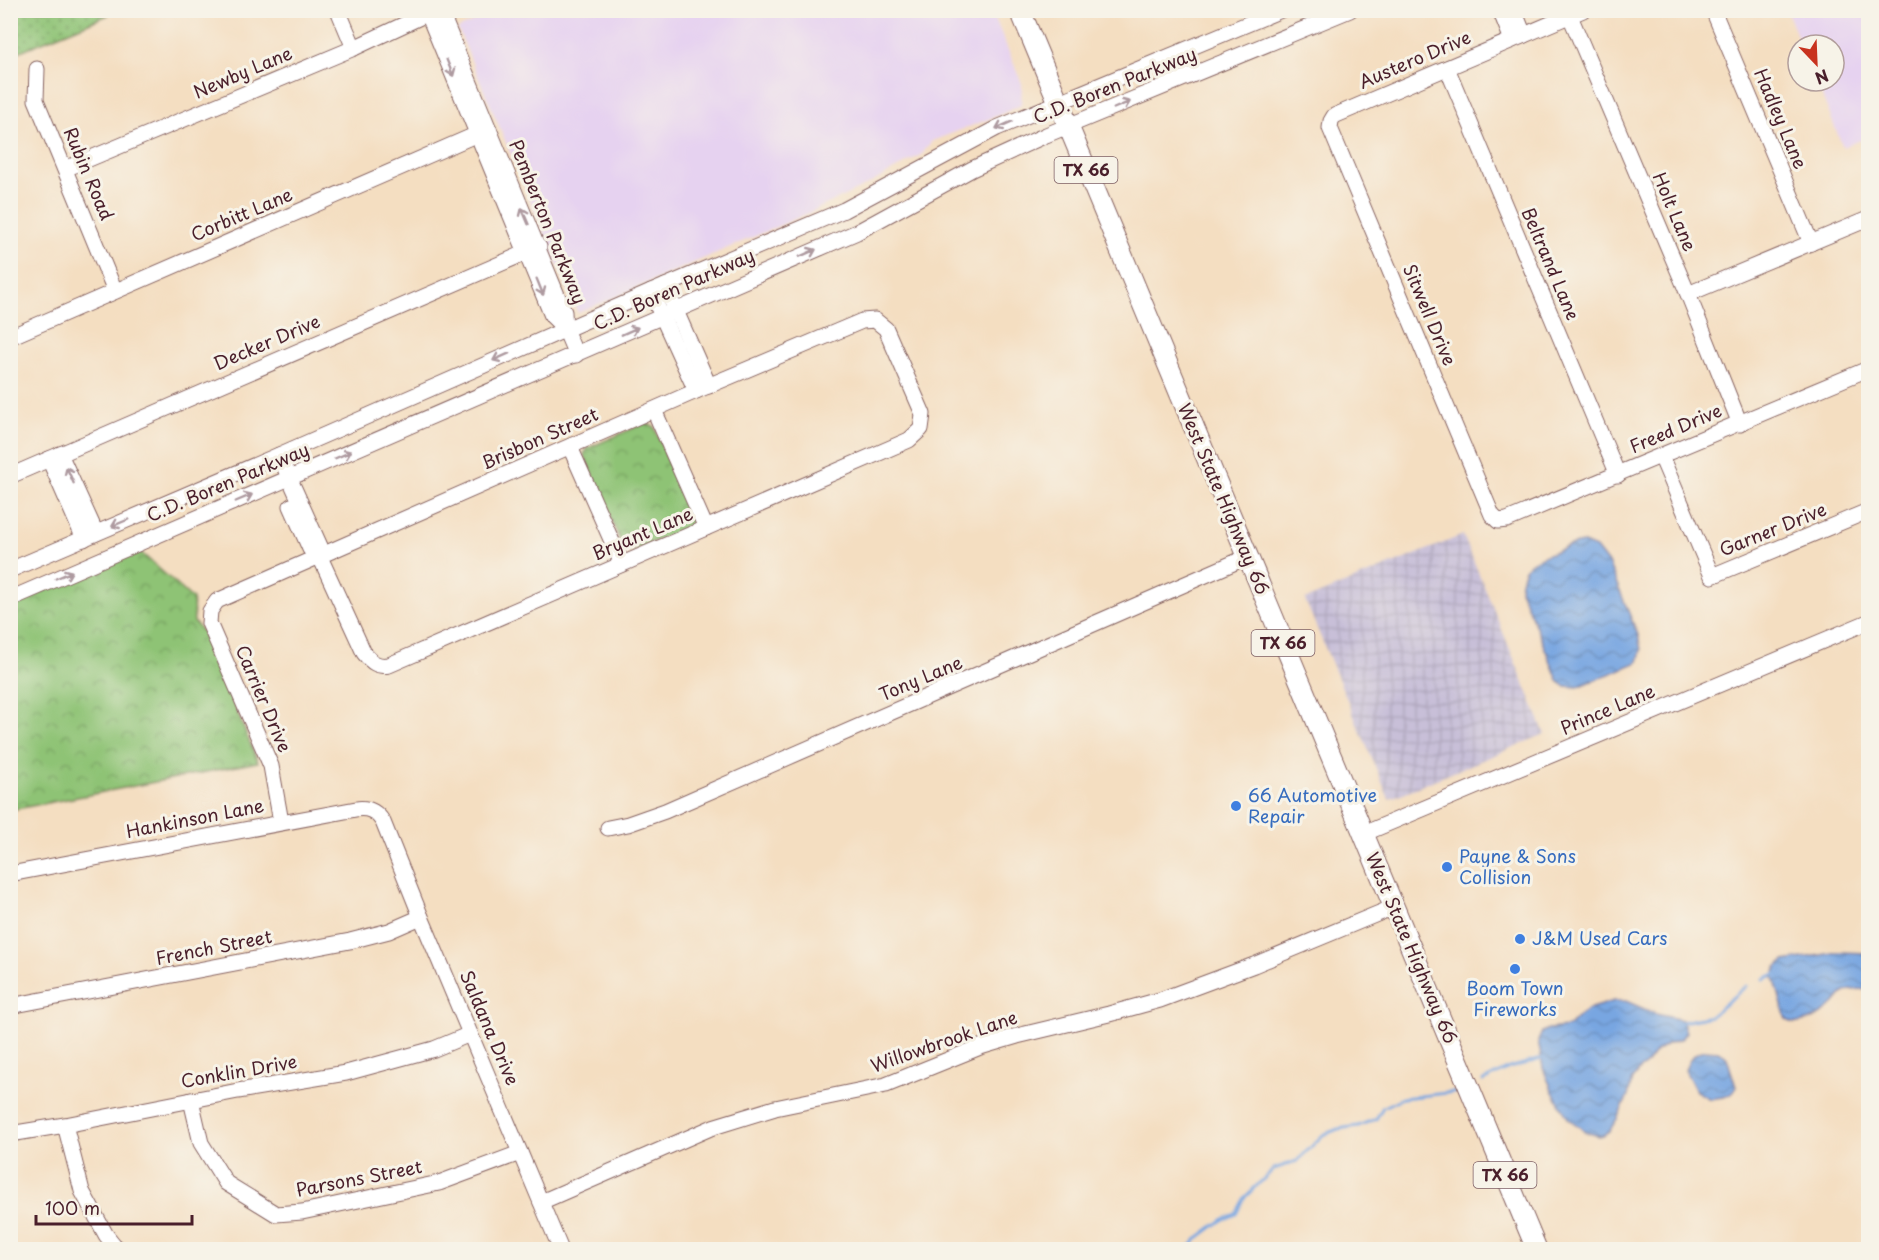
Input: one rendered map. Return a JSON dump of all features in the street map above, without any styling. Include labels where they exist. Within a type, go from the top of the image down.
[{"type":"main road","name":"TX 66","points":[[1020,10],[1067,127]]},
{"type":"main road","name":"West State Highway 66","points":[[1067,127],[1537,1250]]},
{"type":"street","points":[[338,10],[354,48]]},
{"type":"street","name":"C.D. Boren Parkway","points":[[10,570],[844,210],[997,128],[1281,10]]},
{"type":"street","name":"C.D. Boren Parkway","points":[[10,599],[857,232],[972,169],[1067,127],[1350,10]]},
{"type":"street","points":[[1500,10],[1518,38]]},
{"type":"street","points":[[1514,10],[1518,38]]},
{"type":"street","name":"Hadley Lane","points":[[1713,10],[1811,243]]},
{"type":"street","name":"Newby Lane","points":[[65,169],[354,48],[434,12]]},
{"type":"street","name":"Pemberton Parkway","points":[[434,12],[532,250],[552,316],[565,329],[576,355]]},
{"type":"street","name":"Austero Drive","points":[[1331,121],[1334,116],[1576,13]]},
{"type":"street","name":"Holt Lane","points":[[1576,13],[1740,424]]},
{"type":"street","points":[[1211,39],[1221,63]]},
{"type":"street","name":"Beltrand Lane","points":[[1447,68],[1618,475]]},
{"type":"street","name":"Rubin Road","points":[[37,69],[36,100],[115,291]]},
{"type":"street","name":"Sitwell Drive","points":[[1331,121],[1330,128],[1492,515],[1498,520]]},
{"type":"street","name":"Corbitt Lane","points":[[10,337],[483,132]]},
{"type":"street","points":[[1688,294],[1869,219]]},
{"type":"street","name":"Decker Drive","points":[[10,476],[532,250]]},
{"type":"street","points":[[658,289],[702,388]]},
{"type":"street","name":"Brisbon Street","points":[[223,598],[702,388],[862,321],[875,320],[886,329],[923,414],[921,429]]},
{"type":"street","name":"Freed Drive","points":[[1498,520],[1507,520],[1618,475],[1869,369]]},
{"type":"street","points":[[654,410],[706,528]]},
{"type":"street","name":"Bryant Lane","points":[[320,557],[364,653],[376,664],[389,665],[909,440],[921,429]]},
{"type":"street","points":[[570,447],[622,564]]},
{"type":"street","name":"Garner Drive","points":[[1661,456],[1712,576],[1869,511]]},
{"type":"street","points":[[55,457],[90,536]]},
{"type":"street","points":[[275,457],[320,546],[320,557]]},
{"type":"street","name":"Tony Lane","points":[[608,828],[628,824],[665,811],[1248,557]]},
{"type":"street","name":"Carrier Drive","points":[[223,598],[217,601],[210,611],[209,623],[271,766],[281,822]]},
{"type":"street","name":"Prince Lane","points":[[1363,834],[1869,622]]},
{"type":"street","name":"Hankinson Lane","points":[[10,874],[363,808],[375,812],[383,822]]},
{"type":"street","name":"Saldana Drive","points":[[383,822],[561,1250]]},
{"type":"street","name":"Willowbrook Lane","points":[[541,1202],[713,1127],[775,1108],[886,1085],[980,1047],[1160,1000],[1244,969],[1394,907]]},
{"type":"street","name":"French Street","points":[[10,1006],[350,941],[389,931],[421,917]]},
{"type":"street","name":"Conklin Drive","points":[[10,1134],[346,1073],[434,1049],[470,1034]]},
{"type":"street","name":"Parsons Street","points":[[192,1100],[201,1143],[226,1183],[276,1214],[302,1212],[439,1183],[520,1153]]},
{"type":"street","points":[[65,1125],[82,1191],[106,1236],[118,1250]]},
{"type":"shaded area","points":[[499,10],[992,11],[1022,84],[1021,105],[932,141],[922,154],[871,183],[813,211],[578,313],[458,29]]},
{"type":"shaded area","points":[[1787,11],[1868,11],[1868,137],[1843,147],[1821,93],[1846,93],[1846,33],[1796,33]]},
{"type":"shaded area","points":[[1463,535],[1545,734],[1389,799],[1305,600]]},
{"type":"green space","points":[[11,10],[106,10],[108,15],[11,55]]},
{"type":"green space","points":[[645,423],[654,426],[693,521],[689,527],[632,551],[623,548],[584,454],[588,448]]},
{"type":"green space","points":[[137,549],[193,599],[194,622],[204,633],[258,762],[11,810],[11,605]]},
{"type":"water","points":[[1584,543],[1596,548],[1609,565],[1638,635],[1641,650],[1638,662],[1578,687],[1565,686],[1559,682],[1520,589],[1521,580],[1526,567],[1535,560],[1566,547]]},
{"type":"water","points":[[1839,952],[1868,953],[1868,990],[1845,992],[1828,1010],[1809,1020],[1796,1023],[1786,1019],[1774,977],[1777,967],[1784,961]]},
{"type":"water","points":[[1614,1001],[1626,1001],[1656,1014],[1682,1020],[1686,1032],[1681,1039],[1656,1051],[1640,1069],[1632,1079],[1628,1096],[1617,1119],[1609,1131],[1599,1136],[1586,1132],[1568,1118],[1543,1068],[1538,1041],[1542,1032],[1548,1029],[1568,1027],[1591,1008]]},
{"type":"water","points":[[1704,1050],[1718,1051],[1727,1058],[1736,1087],[1728,1095],[1710,1099],[1696,1091],[1685,1070],[1692,1057]]},
{"type":"waterway","points":[[1764,979],[1778,973]]},
{"type":"waterway","points":[[1682,1022],[1711,1016],[1746,986]]},
{"type":"waterway","points":[[1483,1081],[1509,1068],[1545,1058]]},
{"type":"waterway","points":[[1187,1250],[1199,1237],[1222,1220],[1236,1214],[1245,1197],[1274,1169],[1297,1161],[1323,1135],[1376,1119],[1383,1107],[1402,1098],[1456,1092]]},
{"type":"place","name":"66 Automotive Repair","points":[[1236,806]]},
{"type":"place","name":"Payne & Sons Collision","points":[[1447,867]]},
{"type":"place","name":"J&M Used Cars","points":[[1520,939]]},
{"type":"place","name":"Boom Town Fireworks","points":[[1515,969]]}]
